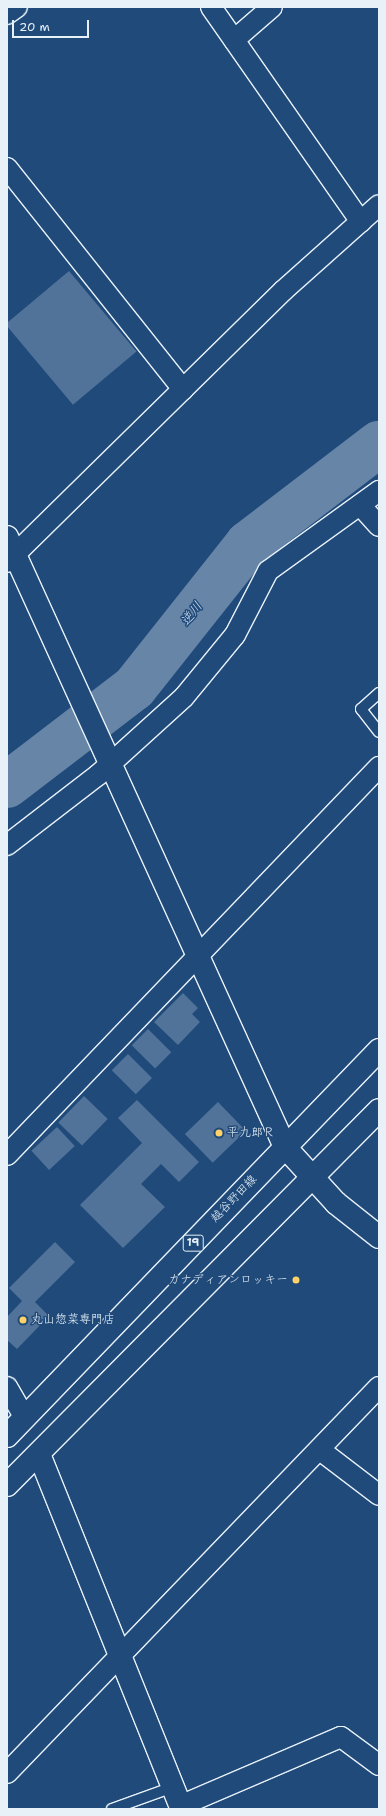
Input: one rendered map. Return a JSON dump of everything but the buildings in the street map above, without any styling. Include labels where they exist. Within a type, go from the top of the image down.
[{"type":"street","points":[[7,14],[17,7]]},
{"type":"street","points":[[211,7],[361,222]]},
{"type":"street","points":[[234,40],[272,7]]},
{"type":"street","points":[[7,168],[183,389]]},
{"type":"street","points":[[379,205],[284,290],[183,389],[10,551],[86,705],[196,956],[285,1147],[313,1180],[379,1237]]},
{"type":"street","points":[[7,845],[108,754],[184,697],[235,635],[268,571],[379,491]]},
{"type":"street","points":[[360,505],[379,526]]},
{"type":"street","points":[[7,1155],[196,956],[379,767]]},
{"type":"street","name":"越谷野田線","points":[[7,1436],[379,1050]]},
{"type":"street","points":[[7,1485],[313,1180],[379,1110]]},
{"type":"street","points":[[7,1773],[122,1656],[320,1450],[379,1386]]},
{"type":"street","points":[[7,1387],[25,1418]]},
{"type":"street","points":[[320,1450],[379,1495]]},
{"type":"street","points":[[39,1454],[122,1656],[178,1801],[341,1737],[379,1765]]},
{"type":"lane","points":[[379,693],[361,709],[379,732]]},
{"type":"lane","points":[[112,1809],[178,1801]]},
{"type":"waterway","name":"逆川","points":[[7,785],[134,688],[248,544],[379,444]]},
{"type":"place","name":"平九郎Ｒ","points":[[219,1133]]},
{"type":"place","name":"カナディアンロッキー","points":[[296,1280]]},
{"type":"place","name":"丸山惣菜専門店","points":[[23,1320]]}]
